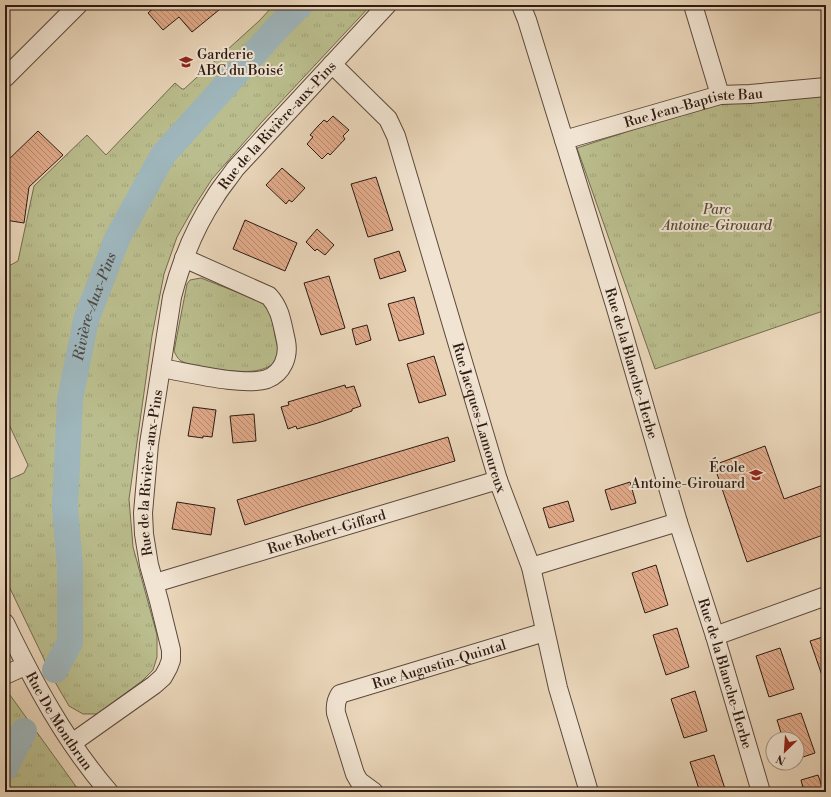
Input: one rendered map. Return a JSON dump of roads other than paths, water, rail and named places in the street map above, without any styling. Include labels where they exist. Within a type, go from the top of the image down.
[{"type":"street","points":[[5,78],[78,5]]},
{"type":"street","name":"Rue de la Rivière-aux-Pins","points":[[72,743],[154,685],[163,677],[171,660],[171,650],[146,551],[143,513],[148,449],[172,297],[176,279],[184,258],[206,211],[246,156],[387,5]]},
{"type":"street","name":"Rue de la Blanche-Herbe","points":[[521,5],[528,20],[615,305],[678,522],[715,636],[761,792]]},
{"type":"street","points":[[693,5],[720,96]]},
{"type":"street","name":"Rue Jacques-Lamoureux","points":[[332,64],[379,109],[388,119],[392,128],[498,480],[531,567],[558,688],[590,792]]},
{"type":"street","name":"Rue Jean-Baptiste Bau","points":[[564,140],[720,96],[826,87]]},
{"type":"street","name":"Rue de la Rivière-aux-Pins","points":[[161,368],[229,380],[252,381],[268,378],[279,371],[284,362],[287,349],[280,313],[275,303],[268,296],[184,258]]},
{"type":"street","name":"Rue Robert-Giffard","points":[[155,583],[498,480]]},
{"type":"street","points":[[531,567],[678,522]]},
{"type":"street","points":[[715,636],[826,596]]},
{"type":"street","name":"Rue De Montbrun","points":[[5,623],[25,666],[42,696],[95,776],[109,792]]},
{"type":"street","name":"Rue Augustin-Quintal","points":[[374,792],[359,781],[355,774],[336,713],[335,705],[340,694],[348,690],[545,632]]},
{"type":"street","points":[[5,675],[25,666]]},
{"type":"waterway","name":"Rivière-Aux-Pins","points":[[55,670],[70,642],[70,567],[65,508],[70,399],[86,320],[117,239],[163,155],[278,27],[300,5]]},
{"type":"waterway","name":"Rivière-Aux-Pins","points":[[5,768],[24,731]]},
{"type":"place","name":"Garderie ABC du Boisé","points":[[186,62]]},
{"type":"place","name":"École Antoine-Girouard","points":[[756,475]]},
{"type":"park label","name":"Parc Antoine-Girouard","points":[[717,218]]}]
